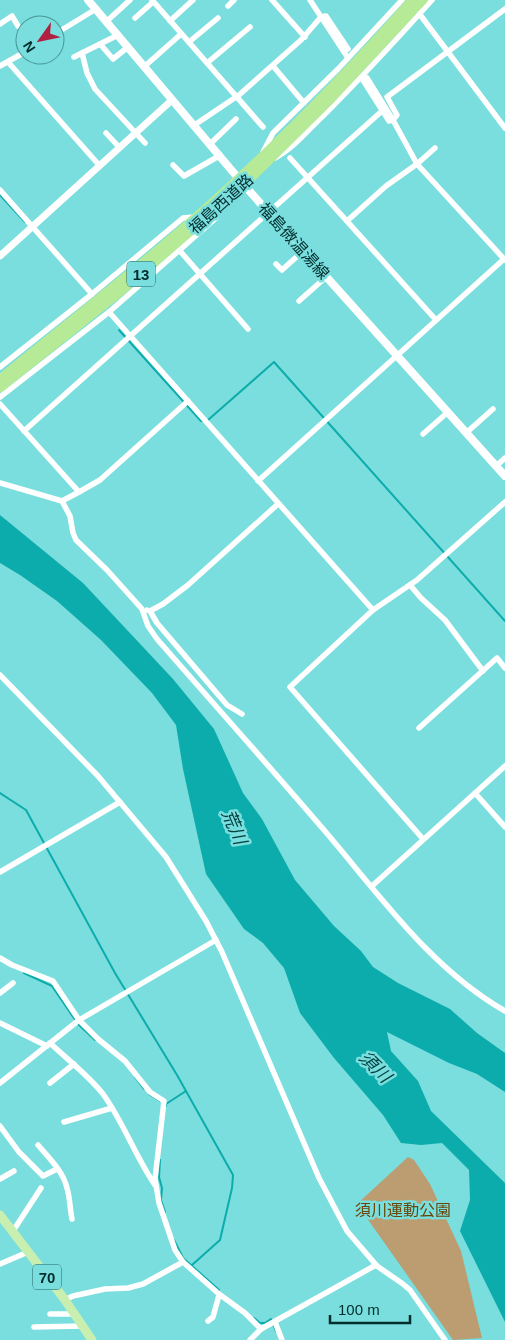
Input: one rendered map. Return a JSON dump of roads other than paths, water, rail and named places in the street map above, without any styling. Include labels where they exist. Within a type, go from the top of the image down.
[{"type":"highway","name":"福島西道路","points":[[0,378],[33,357],[119,293],[220,206],[327,92],[423,0]]},
{"type":"highway","name":"福島西道路","points":[[0,388],[33,357],[195,217],[241,182]]},
{"type":"main road","name":"福島微温湯線","points":[[88,0],[241,182],[505,476]]},
{"type":"main road","name":"70","points":[[0,1216],[65,1300],[92,1340]]},
{"type":"street","points":[[107,21],[130,0]]},
{"type":"street","points":[[170,21],[193,0]]},
{"type":"street","points":[[228,6],[234,0]]},
{"type":"street","points":[[272,0],[305,37]]},
{"type":"street","points":[[310,0],[348,58]]},
{"type":"street","points":[[264,159],[273,134],[402,0]]},
{"type":"street","points":[[264,159],[282,154],[364,78],[416,8],[432,0]]},
{"type":"street","points":[[135,18],[153,1],[263,127]]},
{"type":"street","points":[[416,8],[505,128]]},
{"type":"street","points":[[65,28],[96,9]]},
{"type":"street","points":[[393,120],[397,115],[388,97],[505,9]]},
{"type":"street","points":[[0,24],[12,16],[15,21]]},
{"type":"street","points":[[193,126],[236,97],[273,66],[305,37],[321,17],[326,16],[348,50]]},
{"type":"street","points":[[189,42],[218,18]]},
{"type":"street","points":[[207,63],[250,27]]},
{"type":"street","points":[[144,66],[181,34]]},
{"type":"street","points":[[74,57],[118,35]]},
{"type":"street","points":[[101,44],[113,59],[128,47]]},
{"type":"street","points":[[82,53],[87,73],[94,89],[145,144]]},
{"type":"street","points":[[0,66],[15,58]]},
{"type":"street","points":[[8,62],[99,166]]},
{"type":"street","points":[[273,66],[304,103]]},
{"type":"street","points":[[364,78],[382,111],[389,121],[393,120]]},
{"type":"street","points":[[258,480],[504,260],[417,164],[393,120],[364,78]]},
{"type":"street","points":[[0,256],[172,100]]},
{"type":"street","points":[[24,431],[382,111]]},
{"type":"street","points":[[210,144],[236,119]]},
{"type":"street","points":[[106,133],[119,147]]},
{"type":"street","points":[[347,221],[386,186],[417,164],[435,148]]},
{"type":"street","points":[[173,166],[184,176],[219,156]]},
{"type":"street","points":[[290,158],[436,320]]},
{"type":"street","points":[[0,190],[92,294]]},
{"type":"street","points":[[0,397],[109,312],[180,252],[216,218],[220,206]]},
{"type":"street","points":[[0,368],[183,218],[195,217]]},
{"type":"street","points":[[180,252],[248,329]]},
{"type":"street","points":[[276,264],[282,270],[303,252]]},
{"type":"street","points":[[299,301],[326,277]]},
{"type":"street","points":[[109,312],[373,610]]},
{"type":"street","points":[[0,483],[62,501],[100,480],[188,401]]},
{"type":"street","points":[[0,404],[79,492]]},
{"type":"street","points":[[466,433],[493,409]]},
{"type":"street","points":[[423,434],[448,412]]},
{"type":"street","points":[[496,466],[505,458]]},
{"type":"street","points":[[62,501],[70,516],[76,540],[107,570],[142,609],[148,626],[157,640],[416,938],[441,963],[465,983],[505,1011]]},
{"type":"street","points":[[423,840],[290,687],[373,610],[410,585],[505,502]]},
{"type":"street","points":[[142,609],[150,611],[163,604],[188,585],[278,504]]},
{"type":"street","points":[[410,585],[445,620],[482,671]]},
{"type":"street","points":[[150,611],[157,623],[227,705],[242,714]]},
{"type":"street","points":[[420,728],[497,658],[505,668]]},
{"type":"street","points":[[0,675],[98,776],[166,857],[216,940],[319,1178],[347,1231],[376,1265],[410,1290],[445,1340]]},
{"type":"street","points":[[372,886],[505,766]]},
{"type":"street","points":[[475,793],[505,826]]},
{"type":"street","points":[[0,872],[120,802]]},
{"type":"street","points":[[0,1083],[77,1021],[216,940]]},
{"type":"street","points":[[0,958],[53,982],[77,1021],[125,1061],[150,1092],[164,1104],[156,1187],[162,1213],[175,1250],[183,1262],[220,1295],[245,1313],[261,1329]]},
{"type":"street","points":[[0,992],[12,983]]},
{"type":"street","points":[[0,1023],[48,1044],[91,1080],[112,1108],[137,1157],[156,1187]]},
{"type":"street","points":[[50,1083],[74,1064]]},
{"type":"street","points":[[64,1122],[112,1108]]},
{"type":"street","points":[[0,1126],[19,1152],[43,1176],[57,1168]]},
{"type":"street","points":[[38,1145],[53,1161],[67,1187],[72,1219]]},
{"type":"street","points":[[0,1179],[14,1171]]},
{"type":"street","points":[[13,1231],[41,1188]]},
{"type":"street","points":[[0,1264],[28,1252]]},
{"type":"street","points":[[65,1300],[73,1296],[105,1288],[128,1288],[143,1284],[183,1262]]},
{"type":"street","points":[[250,1340],[261,1329],[376,1265]]},
{"type":"street","points":[[208,1321],[212,1317],[220,1295]]},
{"type":"street","points":[[50,1314],[74,1314]]},
{"type":"street","points":[[275,1322],[282,1340]]},
{"type":"street","points":[[34,1326],[82,1326]]},
{"type":"water","points":[[0,515],[83,583],[173,679],[214,729],[243,793],[262,819],[295,880],[334,926],[361,951],[373,967],[398,983],[450,1009],[477,1033],[505,1053],[505,1092],[477,1074],[449,1063],[387,1032],[391,1051],[418,1081],[431,1111],[505,1183],[505,1322],[460,1231],[470,1200],[469,1170],[442,1143],[421,1145],[401,1143],[383,1115],[334,1058],[300,1013],[284,968],[263,943],[244,929],[206,874],[183,769],[176,725],[152,693],[101,640],[57,601],[0,563]]},
{"type":"waterway","points":[[0,195],[25,222]]},
{"type":"waterway","points":[[119,330],[203,421]]},
{"type":"waterway","points":[[208,420],[274,362],[505,621]]},
{"type":"waterway","points":[[0,793],[26,810],[115,973],[177,1075],[233,1175],[232,1188],[220,1240],[192,1265]]},
{"type":"waterway","points":[[24,973],[52,986],[78,1024],[95,1040]]},
{"type":"waterway","points":[[135,1077],[144,1089]]},
{"type":"waterway","points":[[166,1106],[166,1104],[186,1091]]},
{"type":"waterway","points":[[149,1094],[160,1101]]},
{"type":"waterway","points":[[160,1160],[161,1200],[165,1212]]},
{"type":"waterway","points":[[174,1240],[183,1258],[219,1290]]},
{"type":"waterway","points":[[254,1318],[260,1323],[265,1323],[271,1319],[276,1331]]},
{"type":"water label","name":"荒川","points":[[234,827]]},
{"type":"water label","name":"須川","points":[[375,1067]]},
{"type":"park label","name":"須川運動公園","points":[[403,1210]]}]
